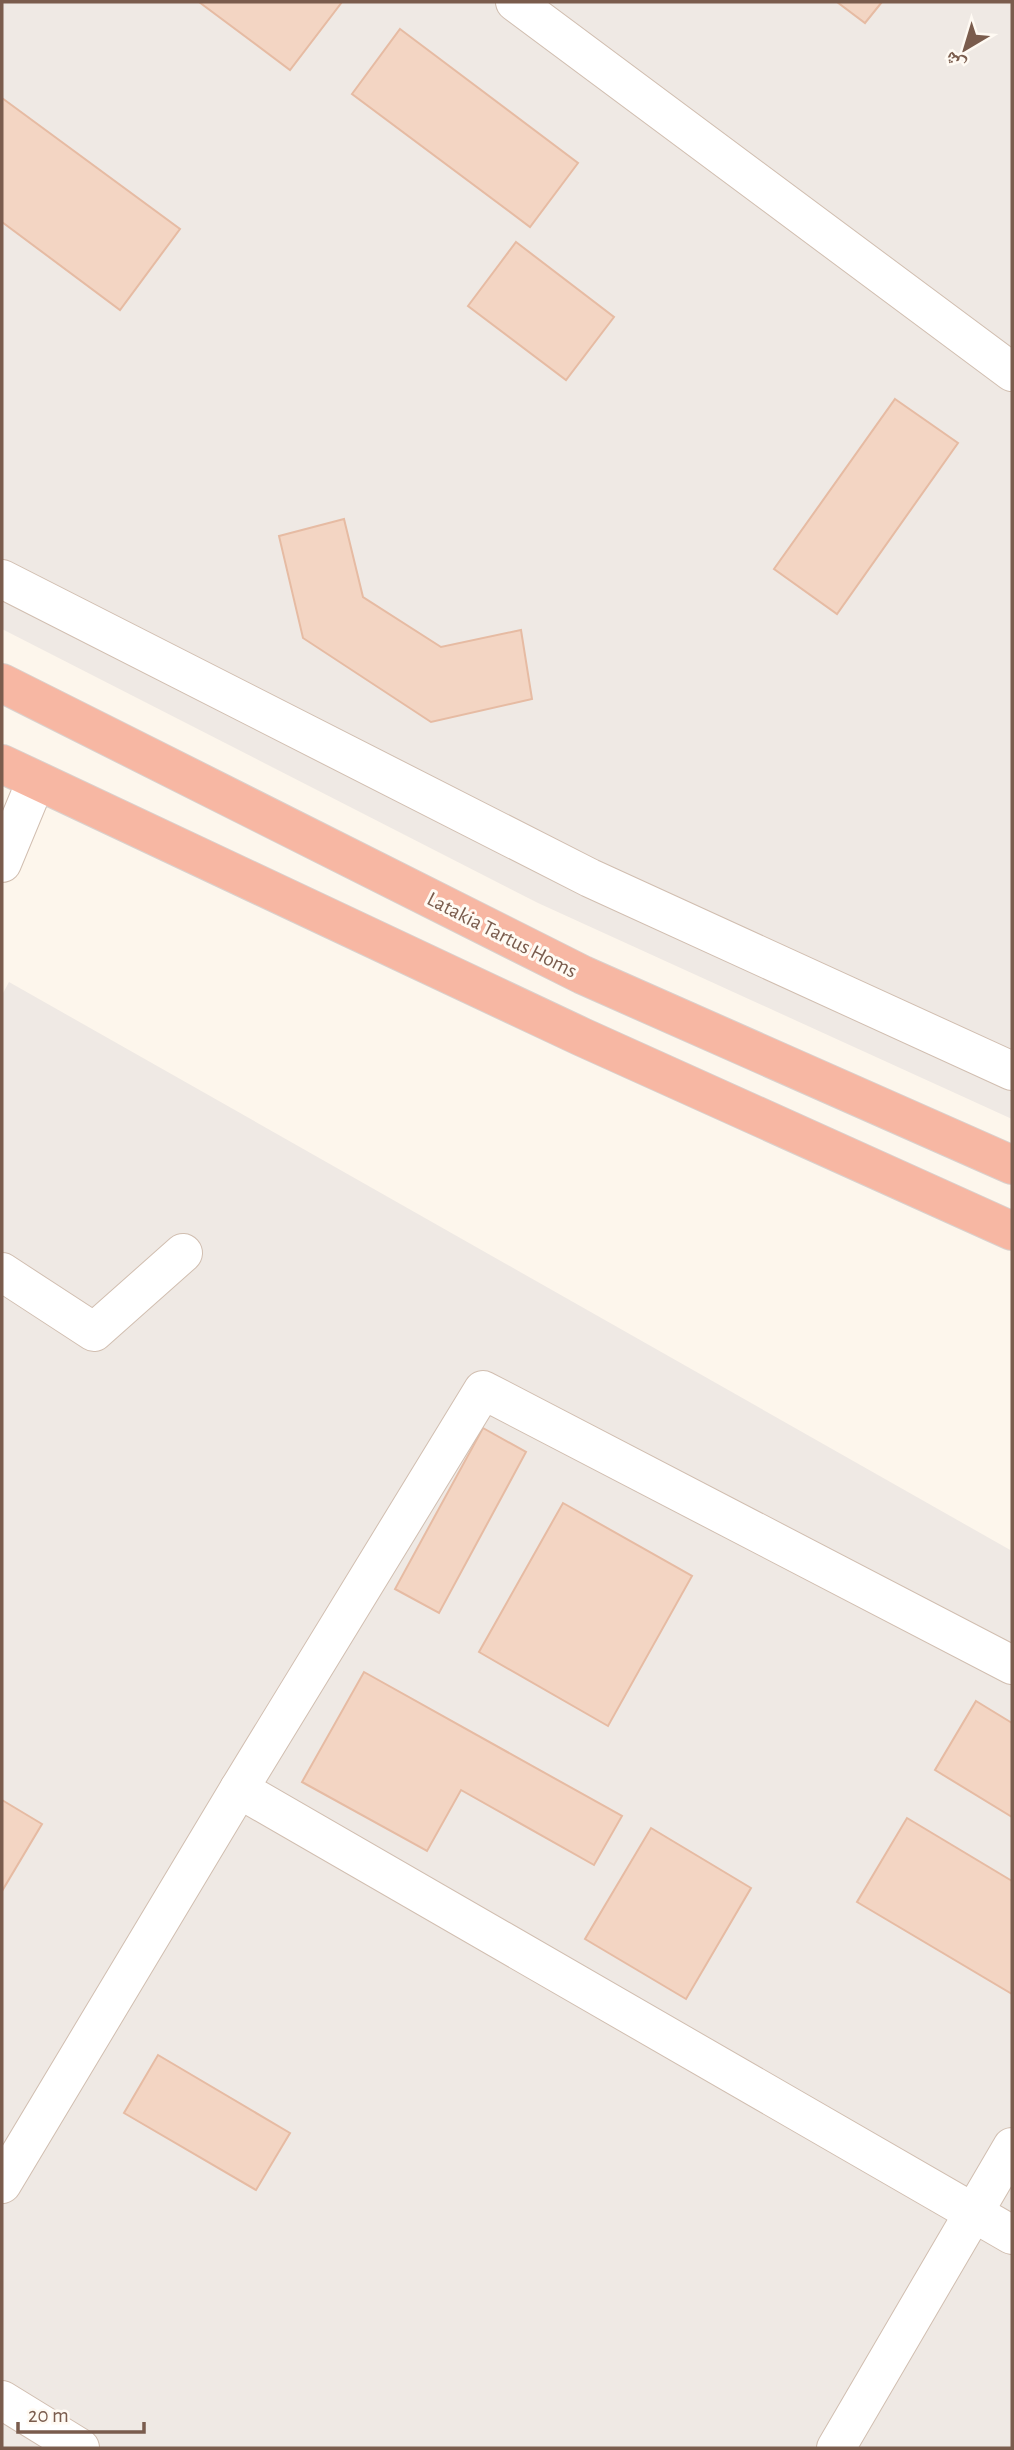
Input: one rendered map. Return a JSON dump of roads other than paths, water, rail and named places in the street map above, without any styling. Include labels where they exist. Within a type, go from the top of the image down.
[{"type":"highway","name":"Latakia Tartus Homs","points":[[2,682],[583,975],[1012,1165]]},
{"type":"highway","points":[[2,764],[582,1037],[1012,1231]]},
{"type":"street","points":[[515,2],[1012,372]]},
{"type":"street","points":[[2,579],[590,878],[1012,1071]]},
{"type":"street","points":[[2,863],[36,781]]},
{"type":"street","points":[[2,1272],[94,1332],[183,1253]]},
{"type":"street","points":[[2,2184],[483,1390],[1012,1665]]},
{"type":"street","points":[[239,1789],[1012,2235]]},
{"type":"street","points":[[836,2448],[1012,2147]]},
{"type":"street","points":[[2,2400],[80,2448]]}]
